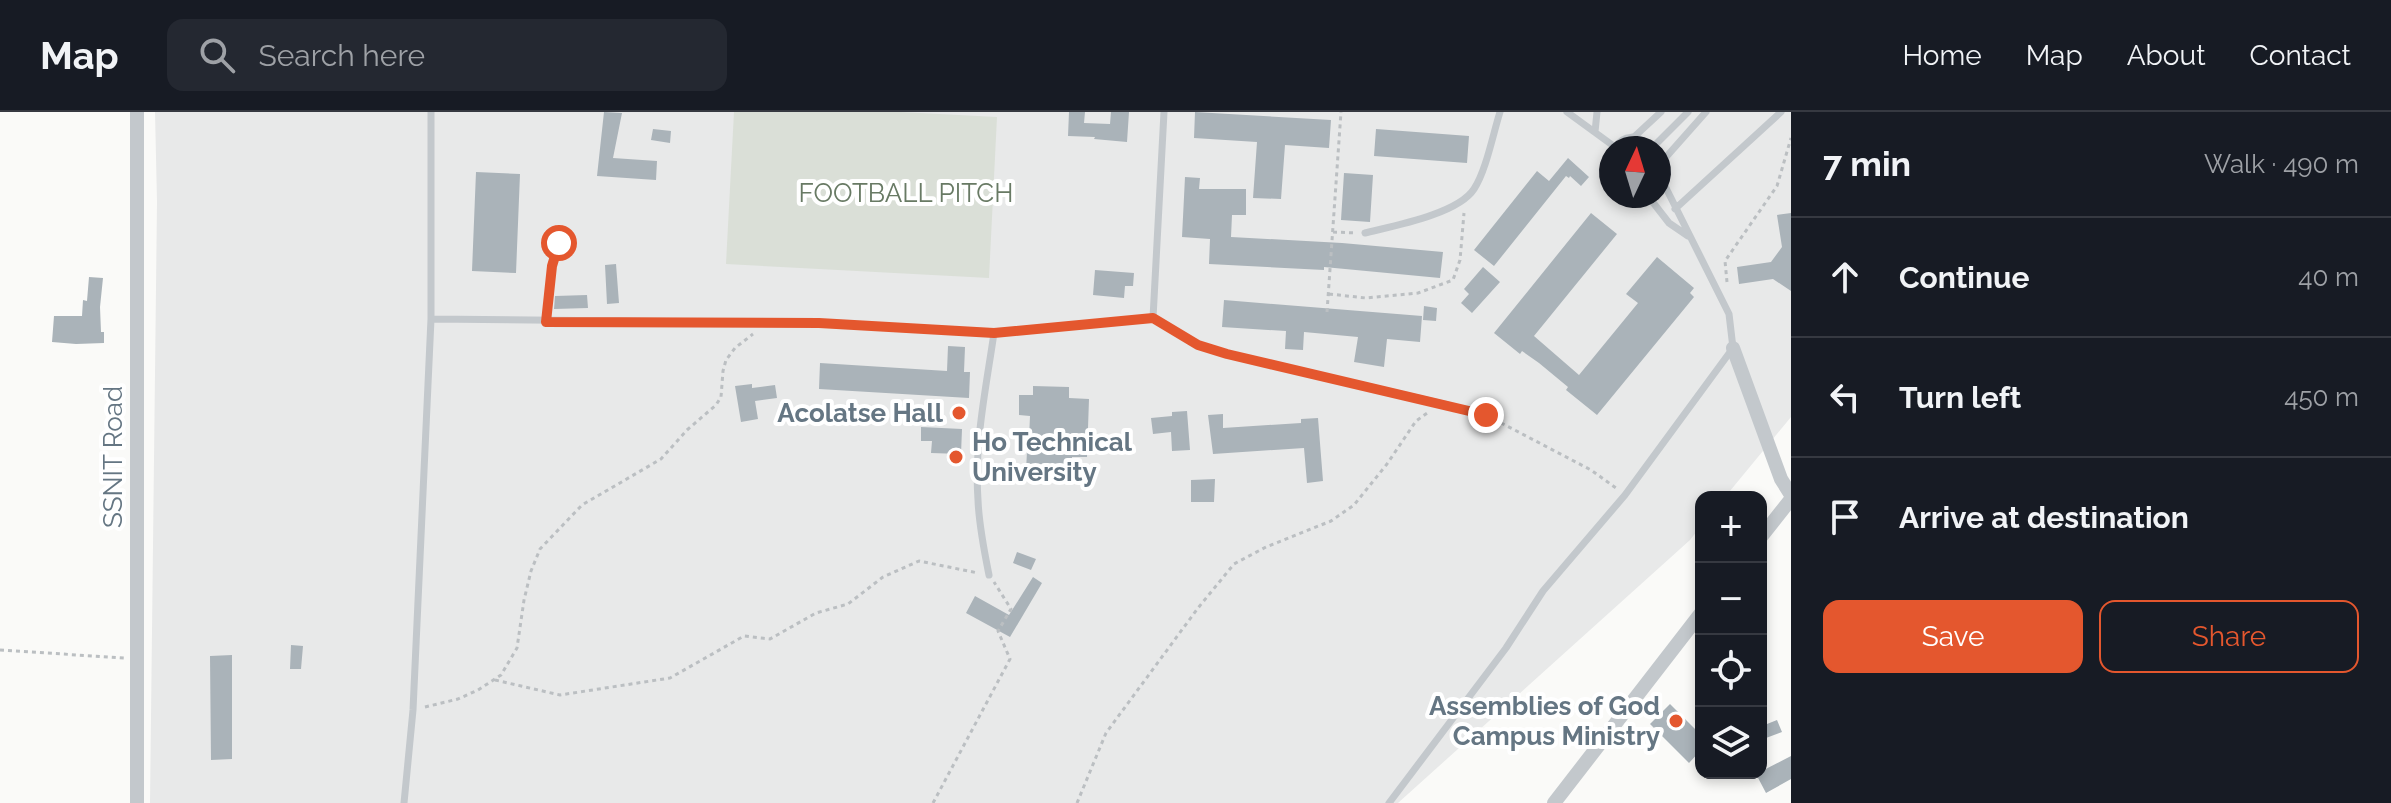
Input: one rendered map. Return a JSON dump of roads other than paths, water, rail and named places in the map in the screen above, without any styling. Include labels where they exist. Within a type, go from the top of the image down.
[{"type":"street","name":"SSNIT Road","points":[[137,112],[137,803]]},
{"type":"street","points":[[1733,348],[1781,479],[1791,497],[1767,529]]},
{"type":"street","points":[[1552,802],[1695,621]]},
{"type":"lane","points":[[404,803],[413,710],[431,319],[431,112]]},
{"type":"lane","points":[[1153,318],[1164,112]]},
{"type":"lane","points":[[1365,233],[1417,220],[1461,202],[1475,188],[1500,112]]},
{"type":"lane","points":[[1567,112],[1600,136]]},
{"type":"lane","points":[[1595,132],[1597,112]]},
{"type":"lane","points":[[1635,136],[1661,112]]},
{"type":"lane","points":[[1663,136],[1688,112]]},
{"type":"lane","points":[[1671,151],[1706,112]]},
{"type":"lane","points":[[1675,209],[1781,112]]},
{"type":"lane","points":[[1389,803],[1506,648],[1543,591],[1625,495],[1733,348],[1729,314],[1671,200]]},
{"type":"lane","points":[[1657,208],[1669,223],[1689,237]]},
{"type":"lane","points":[[546,322],[552,266],[559,243]]},
{"type":"lane","points":[[431,319],[819,323],[994,333],[1153,318],[1198,345],[1227,354],[1448,405]]},
{"type":"lane","points":[[989,575],[977,498],[981,413],[994,333]]},
{"type":"place","name":"Acolatse Hall","points":[[959,413]]},
{"type":"place","name":"Ho Technical University","points":[[956,457]]},
{"type":"place","name":"Assemblies of God Campus Ministry","points":[[1676,721]]},
{"type":"park label","name":"FOOTBALL PITCH","points":[[906,193]]}]
